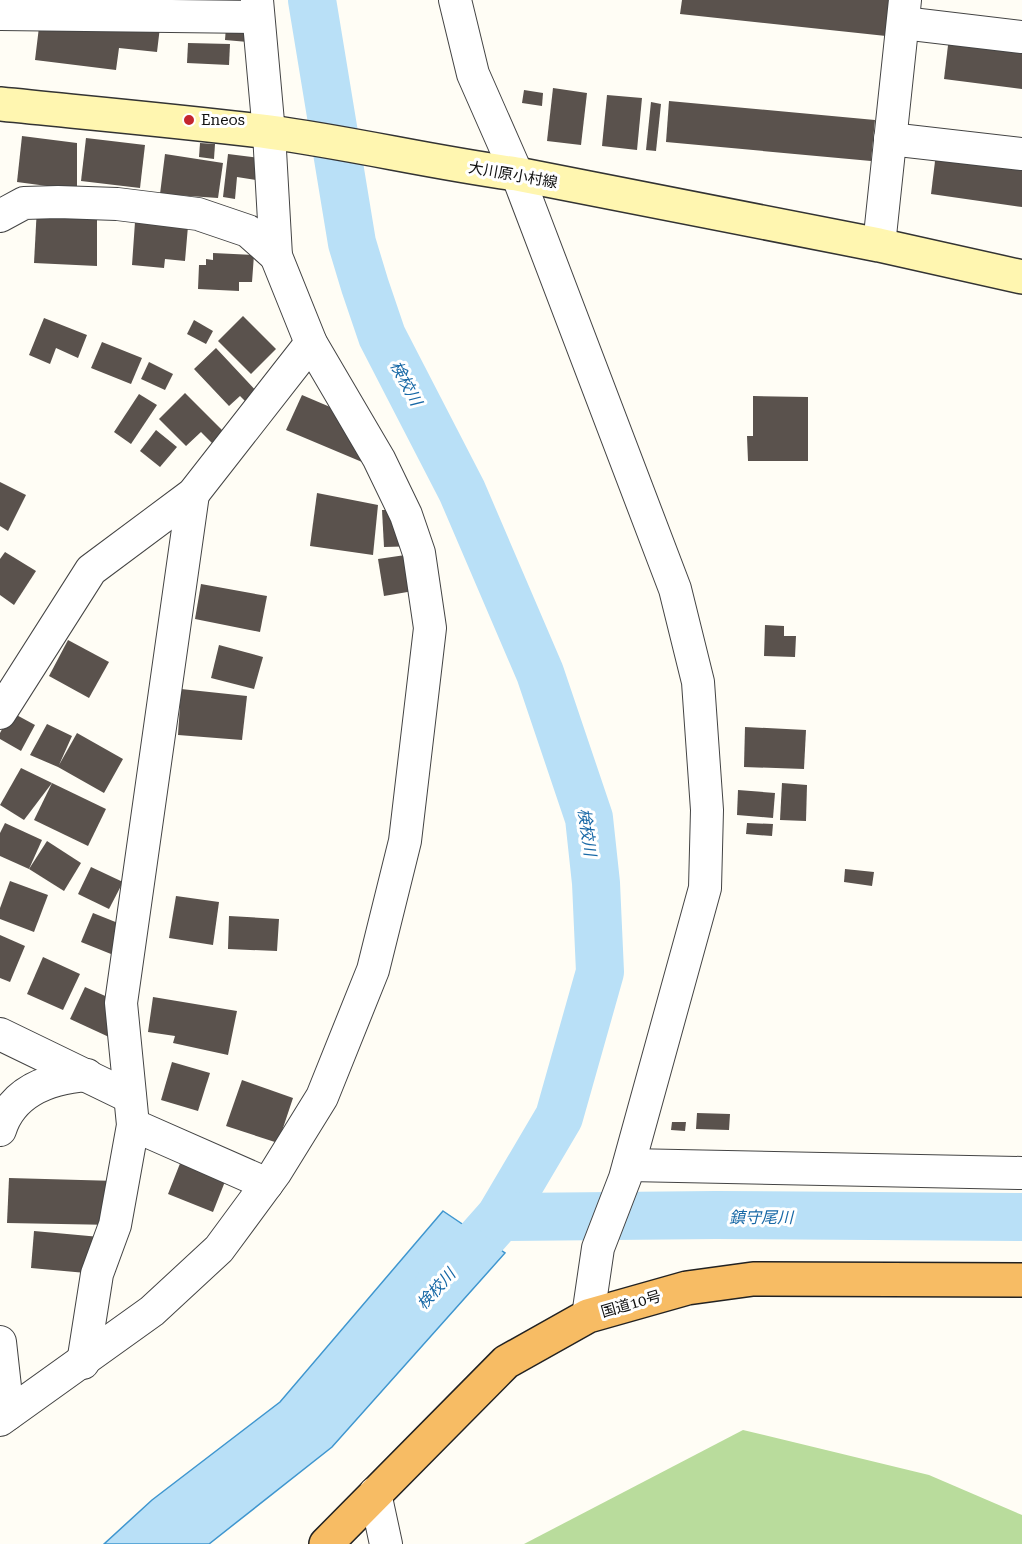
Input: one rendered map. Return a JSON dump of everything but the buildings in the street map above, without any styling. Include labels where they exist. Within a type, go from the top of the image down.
[{"type":"highway","name":"国道10号","points":[[326,1544],[506,1362],[588,1316],[687,1288],[753,1279],[1022,1280]]},
{"type":"main road","name":"大川原小村線","points":[[0,104],[269,133],[517,174],[879,245],[1022,277]]},
{"type":"street","points":[[455,0],[473,74],[517,174],[675,589],[698,682],[707,810],[705,888],[627,1172],[598,1248],[588,1316]]},
{"type":"street","points":[[0,14],[257,9],[269,133],[276,256],[311,343],[379,459],[406,514],[419,553],[430,628],[405,841],[373,969],[322,1097],[267,1184],[219,1249],[152,1311],[4,1417]]},
{"type":"street","points":[[879,245],[904,12],[1022,37]]},
{"type":"street","points":[[890,139],[1022,154]]},
{"type":"street","points":[[0,216],[24,203],[47,202],[117,204],[198,214],[248,231],[276,256]]},
{"type":"street","points":[[0,713],[91,570],[193,494],[311,343]]},
{"type":"street","points":[[82,1363],[97,1274],[115,1225],[132,1111],[121,1003],[193,494]]},
{"type":"street","points":[[0,1034],[87,1075],[132,1111],[267,1184]]},
{"type":"street","points":[[0,1130],[3,1119],[19,1098],[63,1077],[87,1075]]},
{"type":"street","points":[[627,1172],[1022,1173]]},
{"type":"street","points":[[0,1342],[4,1417]]},
{"type":"street","points":[[375,1493],[386,1544]]},
{"type":"green space","points":[[743,1430],[929,1475],[1022,1515],[1022,1544],[524,1544]]},
{"type":"water","points":[[443,1211],[505,1253],[332,1447],[209,1544],[104,1544],[152,1500],[280,1402]]},
{"type":"waterway","name":"検校川","points":[[312,0],[352,243],[365,286],[382,336],[462,491],[540,673],[589,818],[596,883],[600,972],[559,1117],[500,1217],[438,1287]]},
{"type":"waterway","name":"鎮守尾川","points":[[500,1217],[716,1215],[1022,1217]]},
{"type":"place","name":"Eneos","points":[[189,120]]}]
